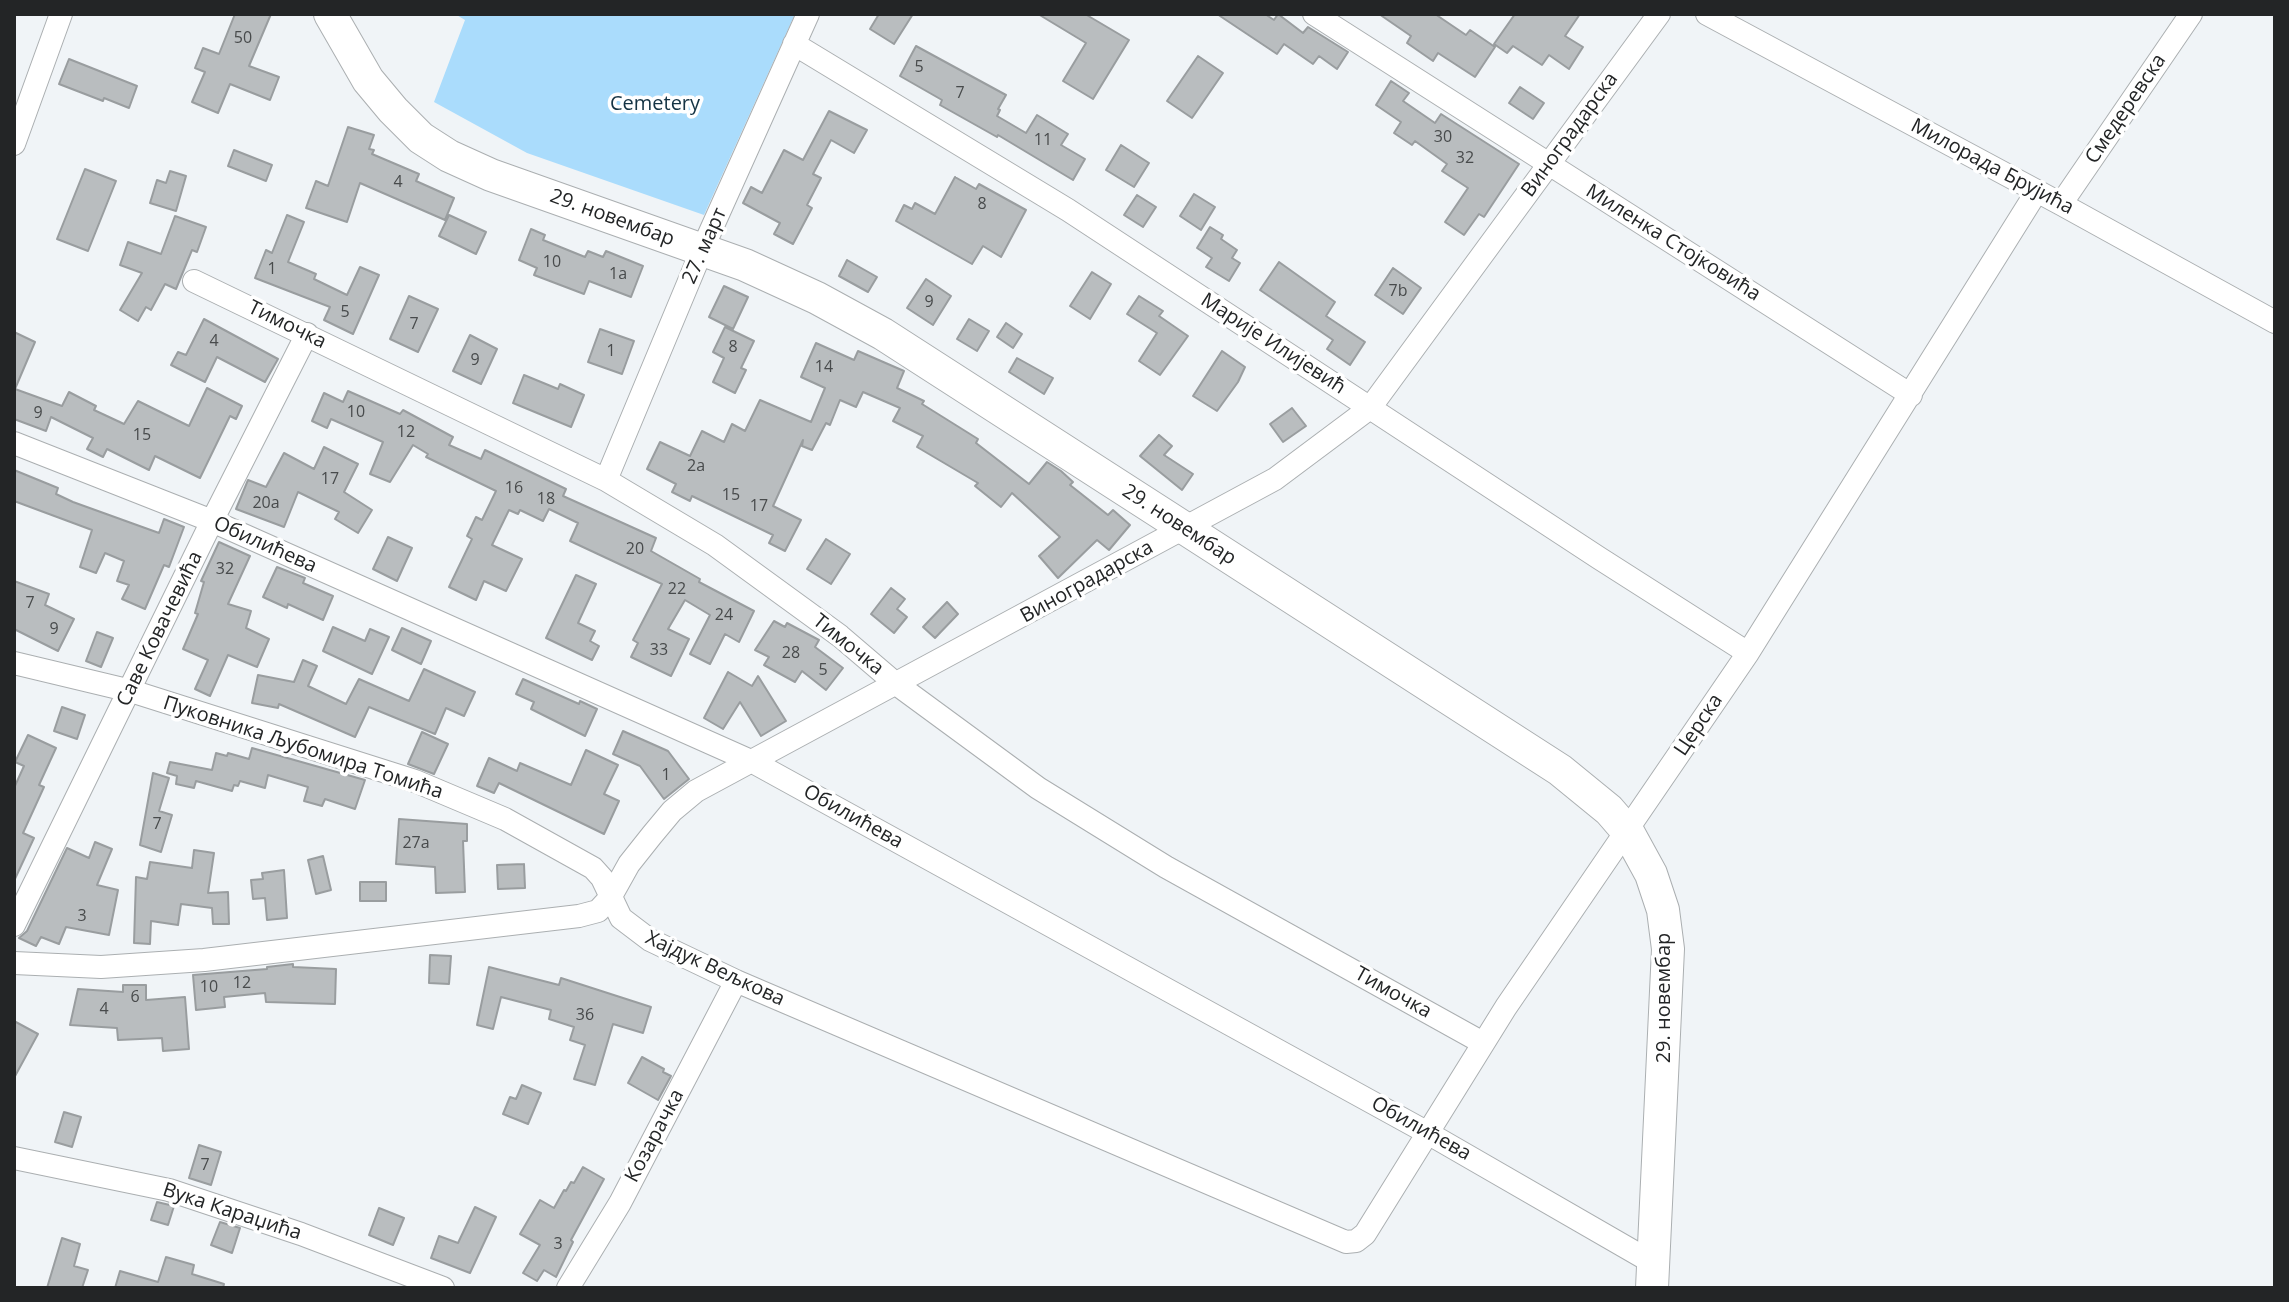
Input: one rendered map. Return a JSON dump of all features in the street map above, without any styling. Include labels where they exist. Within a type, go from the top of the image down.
[{"type":"main road","name":"29. новембар","points":[[330,14],[368,80],[393,110],[421,138],[449,156],[491,175],[745,265],[795,287],[883,334],[1560,770],[1609,810],[1628,832],[1655,884],[1663,910],[1668,949],[1654,1276]]},
{"type":"street","points":[[14,144],[61,14]]},
{"type":"street","name":"27. март","points":[[606,480],[702,250],[808,14]]},
{"type":"street","name":"Миленка Стојковића","points":[[1314,14],[1911,395]]},
{"type":"street","name":"Виноградарска","points":[[610,898],[629,864],[672,811],[696,791],[1275,479],[1370,408],[1659,14]]},
{"type":"street","name":"Милорада Брујића","points":[[1707,14],[2275,322]]},
{"type":"street","name":"Смедеревска","points":[[2061,204],[2191,14]]},
{"type":"street","name":"Марије Илијевић","points":[[794,44],[1068,210],[1748,653]]},
{"type":"street","name":"Церска","points":[[1346,1242],[1356,1241],[1365,1234],[1483,1043],[1748,653],[2037,191]]},
{"type":"street","name":"Тимочка","points":[[194,281],[606,480],[715,545],[840,636],[895,683],[1038,788],[1140,851],[1483,1043]]},
{"type":"street","name":"Саве Ковачевића","points":[[14,925],[307,334]]},
{"type":"street","name":"Обилићева","points":[[14,443],[212,521],[753,762],[1426,1132],[1654,1276]]},
{"type":"street","name":"Пуковника Љубомира Томића","points":[[14,663],[131,691],[415,781],[493,814],[593,868],[602,878],[610,898]]},
{"type":"street","points":[[14,963],[101,967],[204,960],[579,916],[598,911],[610,898]]},
{"type":"street","name":"Хајдук Вељкова","points":[[610,898],[621,918],[637,931],[736,981],[1346,1242]]},
{"type":"street","name":"Козарачка","points":[[568,1288],[620,1203],[736,981]]},
{"type":"street","name":"Вука Караџића","points":[[14,1158],[169,1190],[301,1234],[443,1288]]},
{"type":"green space","name":"Cemetery","points":[[455,14],[795,14],[704,215],[527,153],[434,102],[465,20]]},
{"type":"building","points":[[235,14],[271,14],[249,66],[279,77],[270,100],[230,84],[218,113],[192,102],[205,72],[195,68],[203,48],[219,54]]},
{"type":"building","points":[[879,14],[913,14],[894,44],[870,29]]},
{"type":"building","points":[[1038,14],[1085,14],[1129,40],[1093,99],[1063,81],[1086,43]]},
{"type":"building","points":[[1217,14],[1265,14],[1274,20],[1278,14],[1303,33],[1308,27],[1348,52],[1337,69],[1319,56],[1313,64],[1284,44],[1277,54]]},
{"type":"building","points":[[1379,14],[1435,14],[1466,35],[1470,30],[1495,47],[1475,77],[1438,53],[1433,61],[1407,43],[1411,36]]},
{"type":"building","points":[[1515,14],[1580,14],[1565,36],[1583,47],[1569,69],[1549,55],[1542,65],[1513,46],[1507,53],[1494,44]]},
{"type":"building","points":[[916,46],[1006,95],[997,116],[1026,133],[1037,115],[1068,134],[1061,145],[1085,159],[1073,180],[940,105],[942,100],[900,76]]},
{"type":"building","points":[[1198,56],[1223,73],[1192,118],[1167,101]]},
{"type":"building","points":[[69,59],[137,86],[129,108],[59,84]]},
{"type":"building","points":[[1391,81],[1409,93],[1403,101],[1435,123],[1441,114],[1519,164],[1484,217],[1479,214],[1464,235],[1445,222],[1468,188],[1442,171],[1447,164],[1415,141],[1412,145],[1394,133],[1401,122],[1376,105]]},
{"type":"building","points":[[1520,87],[1544,103],[1533,119],[1509,103]]},
{"type":"building","points":[[829,111],[867,130],[854,153],[831,140],[813,174],[821,178],[807,205],[812,208],[793,244],[774,234],[780,223],[743,203],[751,187],[762,193],[784,150],[803,160]]},
{"type":"building","points":[[348,127],[374,135],[369,149],[374,150],[372,154],[419,174],[416,181],[454,198],[445,220],[360,183],[347,222],[306,208],[316,181],[328,186]]},
{"type":"building","points":[[1121,145],[1149,163],[1134,187],[1106,170]]},
{"type":"building","points":[[234,150],[272,165],[266,181],[228,166]]},
{"type":"building","points":[[85,169],[116,181],[88,251],[57,239]]},
{"type":"building","points":[[170,171],[186,176],[176,211],[150,203],[157,180],[166,183]]},
{"type":"building","points":[[955,177],[976,189],[979,184],[1026,210],[1001,257],[983,246],[972,264],[896,221],[904,205],[912,209],[915,203],[935,214]]},
{"type":"building","points":[[1194,194],[1215,207],[1201,230],[1180,216]]},
{"type":"building","points":[[1137,195],[1156,207],[1143,227],[1124,215]]},
{"type":"building","points":[[287,215],[304,222],[288,262],[316,274],[314,279],[347,295],[360,267],[379,275],[353,334],[324,320],[330,307],[255,278],[266,250],[272,253]]},
{"type":"building","points":[[449,215],[486,232],[476,254],[439,236]]},
{"type":"building","points":[[175,216],[206,227],[197,252],[192,250],[176,289],[165,284],[151,310],[146,307],[138,321],[120,310],[142,273],[120,265],[128,242],[161,254]]},
{"type":"building","points":[[1210,227],[1237,250],[1232,258],[1240,263],[1229,281],[1206,267],[1212,258],[1197,248]]},
{"type":"building","points":[[531,229],[545,235],[543,240],[585,257],[588,251],[603,257],[606,251],[643,266],[631,297],[589,281],[584,294],[534,275],[537,268],[519,260]]},
{"type":"building","points":[[847,260],[877,277],[868,292],[839,276]]},
{"type":"building","points":[[1279,262],[1335,302],[1326,316],[1365,342],[1350,365],[1327,349],[1333,340],[1260,290]]},
{"type":"building","points":[[1393,268],[1421,288],[1403,314],[1375,295]]},
{"type":"building","points":[[1092,272],[1111,284],[1090,319],[1070,306]]},
{"type":"building","points":[[926,279],[951,296],[933,325],[907,308]]},
{"type":"building","points":[[724,286],[748,297],[733,329],[709,317]]},
{"type":"building","points":[[409,296],[438,309],[418,352],[390,339]]},
{"type":"building","points":[[1139,296],[1163,311],[1159,316],[1188,336],[1160,375],[1139,361],[1157,333],[1127,314]]},
{"type":"building","points":[[204,319],[278,359],[265,382],[217,357],[205,382],[171,365],[178,352],[186,355]]},
{"type":"building","points":[[969,319],[989,331],[977,351],[957,339]]},
{"type":"building","points":[[1006,323],[1022,334],[1013,348],[997,337]]},
{"type":"building","points":[[725,327],[754,341],[741,368],[746,370],[735,393],[713,382],[724,358],[713,352]]},
{"type":"building","points":[[600,329],[634,341],[622,374],[588,362]]},
{"type":"building","points":[[14,332],[35,342],[15,389],[62,406],[69,392],[96,406],[94,410],[124,424],[138,401],[189,426],[207,388],[242,406],[236,419],[230,416],[200,478],[155,456],[149,470],[107,449],[103,457],[87,449],[93,438],[51,417],[46,431],[14,419]]},
{"type":"building","points":[[470,335],[497,349],[481,384],[453,371]]},
{"type":"building","points":[[816,343],[854,360],[858,351],[904,371],[897,388],[924,401],[922,404],[978,439],[976,443],[1029,484],[1047,462],[1108,515],[1113,510],[1130,525],[1109,550],[1097,540],[1058,578],[1039,556],[1060,537],[1012,493],[1001,507],[975,486],[978,483],[917,447],[923,436],[893,421],[900,408],[863,392],[856,407],[840,400],[830,425],[826,423],[812,450],[802,446],[803,440],[773,506],[801,520],[785,551],[769,543],[773,535],[692,496],[690,501],[672,492],[676,484],[647,469],[660,442],[690,456],[702,431],[724,442],[732,424],[745,431],[760,400],[811,422],[825,388],[801,377]]},
{"type":"building","points":[[1222,351],[1245,367],[1217,411],[1193,396]]},
{"type":"building","points":[[1017,358],[1053,378],[1044,394],[1009,372]]},
{"type":"building","points":[[524,375],[558,389],[560,384],[584,395],[571,427],[513,403]]},
{"type":"building","points":[[348,391],[400,414],[403,410],[453,437],[449,445],[481,459],[485,450],[566,489],[563,496],[656,538],[651,551],[700,579],[699,582],[754,611],[739,642],[725,634],[710,664],[690,654],[710,615],[685,600],[668,629],[689,639],[671,676],[631,657],[638,643],[633,640],[662,584],[570,541],[578,523],[549,509],[543,521],[520,510],[518,514],[509,510],[492,545],[522,559],[506,591],[484,581],[476,600],[449,587],[472,539],[467,536],[476,517],[482,520],[496,491],[426,457],[428,454],[413,445],[390,482],[370,474],[383,442],[331,419],[327,428],[312,421],[324,393],[343,402]]},
{"type":"building","points":[[1292,408],[1306,426],[1283,442],[1270,424]]},
{"type":"building","points":[[1159,435],[1172,446],[1164,455],[1193,474],[1182,490],[1140,456]]},
{"type":"building","points":[[324,447],[358,464],[344,492],[372,510],[358,533],[335,519],[339,512],[298,492],[284,527],[236,509],[248,480],[266,487],[284,453],[314,469]]},
{"type":"building","points":[[14,470],[58,488],[56,494],[73,502],[159,533],[164,519],[184,527],[169,567],[164,565],[145,609],[122,599],[129,585],[117,581],[124,561],[105,553],[96,573],[80,567],[92,530],[14,501]]},
{"type":"building","points":[[388,537],[412,548],[397,581],[373,569]]},
{"type":"building","points":[[826,539],[850,554],[831,584],[807,569]]},
{"type":"building","points":[[219,542],[250,556],[228,604],[251,611],[246,628],[269,639],[257,667],[228,655],[210,696],[195,689],[208,660],[183,649],[198,614],[195,613],[204,582],[201,581]]},
{"type":"building","points":[[277,567],[305,578],[303,583],[333,596],[323,620],[288,604],[287,608],[263,597]]},
{"type":"building","points":[[576,575],[596,584],[578,623],[595,631],[590,641],[599,646],[592,660],[546,638]]},
{"type":"building","points":[[14,581],[49,594],[45,605],[74,619],[58,651],[14,629]]},
{"type":"building","points":[[891,588],[905,599],[897,609],[907,617],[894,633],[871,614]]},
{"type":"building","points":[[947,602],[958,614],[935,638],[923,627]]},
{"type":"building","points":[[774,621],[785,627],[787,623],[819,640],[815,647],[843,668],[826,690],[802,671],[795,682],[764,665],[769,657],[755,650]]},
{"type":"building","points":[[333,627],[365,641],[370,629],[389,637],[372,674],[323,651]]},
{"type":"building","points":[[402,628],[431,641],[421,664],[392,650]]},
{"type":"building","points":[[97,632],[113,638],[101,667],[86,661]]},
{"type":"building","points":[[303,660],[317,666],[308,686],[346,704],[359,679],[409,701],[424,669],[475,692],[464,716],[446,708],[435,734],[369,707],[355,737],[279,704],[278,708],[252,703],[258,675],[294,682]]},
{"type":"building","points":[[728,672],[752,686],[758,676],[786,721],[761,736],[740,702],[723,729],[704,718]]},
{"type":"building","points":[[523,679],[597,709],[585,736],[531,709],[534,702],[516,694]]},
{"type":"building","points":[[62,707],[85,715],[77,739],[54,731]]},
{"type":"building","points":[[623,731],[668,751],[689,779],[664,799],[640,766],[613,754]]},
{"type":"building","points":[[422,732],[448,744],[434,774],[408,764]]},
{"type":"building","points":[[28,735],[56,748],[39,785],[44,787],[23,833],[34,838],[14,881],[14,788],[24,766],[15,762]]},
{"type":"building","points":[[252,748],[365,780],[355,809],[325,799],[322,806],[304,801],[308,787],[268,775],[265,788],[240,781],[232,791],[196,781],[194,788],[176,784],[177,776],[167,773],[170,762],[212,770],[216,753],[249,759]]},
{"type":"building","points":[[586,750],[618,765],[604,794],[619,801],[604,834],[499,783],[494,793],[477,786],[489,758],[517,771],[520,763],[571,785]]},
{"type":"building","points":[[153,773],[169,778],[159,811],[172,815],[161,852],[140,845]]},
{"type":"building","points":[[399,819],[467,824],[467,841],[463,841],[465,892],[436,893],[435,867],[396,864]]},
{"type":"building","points":[[95,842],[112,849],[97,885],[118,890],[109,935],[66,927],[59,944],[41,937],[36,946],[19,938],[27,931],[67,848],[89,858]]},
{"type":"building","points":[[194,850],[214,853],[208,893],[228,892],[229,924],[213,924],[212,908],[181,904],[178,925],[151,921],[150,944],[134,943],[136,877],[147,879],[150,862],[192,868]]},
{"type":"building","points":[[323,856],[331,890],[316,894],[308,860]]},
{"type":"building","points":[[524,864],[525,888],[498,889],[497,865]]},
{"type":"building","points":[[284,870],[287,918],[267,920],[265,898],[253,899],[251,880],[263,879],[262,873]]},
{"type":"building","points":[[360,882],[386,882],[386,901],[360,901]]},
{"type":"building","points":[[430,955],[451,956],[449,984],[429,983]]},
{"type":"building","points":[[293,964],[293,967],[336,969],[335,1004],[266,1002],[265,993],[224,997],[225,1007],[196,1010],[193,975]]},
{"type":"building","points":[[489,967],[559,985],[561,978],[651,1007],[643,1033],[613,1024],[595,1085],[574,1079],[585,1045],[570,1040],[574,1027],[549,1019],[551,1010],[501,997],[493,1029],[477,1025]]},
{"type":"building","points":[[123,985],[146,985],[146,1000],[185,997],[189,1049],[163,1051],[162,1038],[118,1040],[117,1028],[70,1025],[78,989],[123,992]]},
{"type":"building","points":[[14,1021],[38,1034],[14,1078]]},
{"type":"building","points":[[642,1057],[671,1076],[658,1100],[628,1083]]},
{"type":"building","points":[[522,1085],[541,1093],[528,1124],[503,1114],[510,1097],[516,1099]]},
{"type":"building","points":[[64,1112],[81,1117],[72,1147],[55,1142]]},
{"type":"building","points":[[199,1145],[221,1152],[211,1185],[189,1178]]},
{"type":"building","points":[[583,1167],[604,1179],[571,1240],[573,1242],[556,1277],[544,1270],[537,1281],[523,1273],[540,1245],[520,1234],[540,1200],[554,1208]]},
{"type":"building","points":[[157,1202],[174,1206],[168,1225],[151,1220]]},
{"type":"building","points":[[475,1207],[496,1217],[470,1273],[431,1258],[439,1236],[458,1243]]},
{"type":"building","points":[[379,1208],[404,1218],[393,1245],[369,1235]]},
{"type":"building","points":[[220,1222],[240,1228],[232,1253],[211,1245]]},
{"type":"building","points":[[62,1238],[80,1244],[74,1266],[88,1270],[82,1288],[47,1288]]},
{"type":"building","points":[[166,1257],[194,1265],[192,1274],[224,1284],[223,1288],[115,1288],[120,1271],[158,1282]]}]
